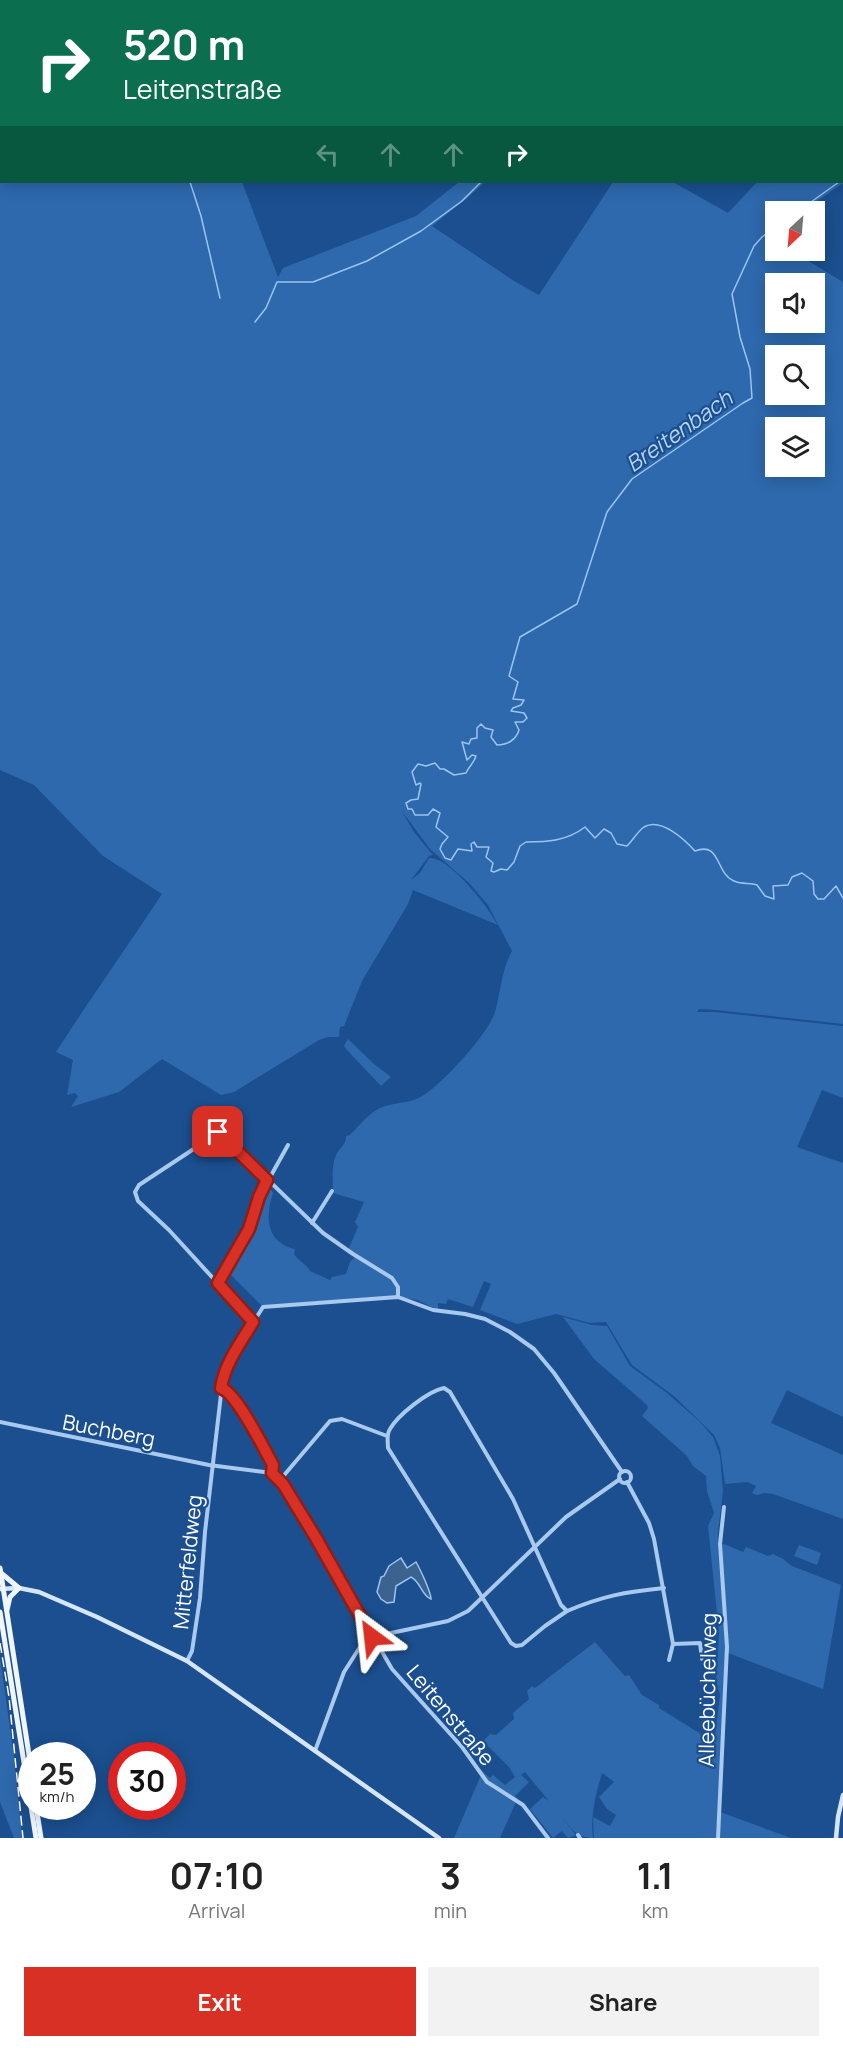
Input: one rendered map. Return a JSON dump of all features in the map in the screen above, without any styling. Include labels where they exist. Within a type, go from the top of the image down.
[{"type":"main road","points":[[0,1571],[19,1588],[10,1597],[3,1612],[26,1742]]},
{"type":"main road","points":[[0,1571],[3,1612],[36,1838]]},
{"type":"main road","points":[[38,1820],[41,1838]]},
{"type":"street","points":[[202,1116],[312,1223],[353,1254],[388,1275],[398,1287],[399,1297]]},
{"type":"street","points":[[218,1132],[139,1185],[135,1192],[138,1201],[169,1230],[253,1322]]},
{"type":"street","points":[[218,1283],[249,1229],[259,1197],[288,1145]]},
{"type":"street","points":[[312,1223],[332,1191]]},
{"type":"street","points":[[272,1473],[213,1465],[223,1377],[231,1358],[263,1307],[399,1297],[433,1310],[485,1319],[503,1327],[527,1343],[554,1373],[622,1472]]},
{"type":"street","name":"Leitenstraße","points":[[221,1388],[231,1396],[254,1431],[273,1465],[272,1473],[280,1480],[316,1538],[392,1669],[462,1747],[487,1782],[523,1805],[548,1838]]},
{"type":"street","points":[[567,1611],[561,1605],[513,1499],[450,1392],[444,1388],[435,1390],[389,1430],[388,1448],[511,1643],[516,1646],[522,1645],[567,1611],[598,1598],[624,1592],[664,1588]]},
{"type":"street","points":[[280,1480],[330,1421],[342,1419],[387,1436]]},
{"type":"street","name":"Buchberg","points":[[0,1422],[213,1465]]},
{"type":"street","name":"Mitterfeldweg","points":[[187,1661],[192,1652],[200,1598],[213,1465]]},
{"type":"street","points":[[315,1750],[351,1659],[358,1649],[372,1637],[456,1618],[468,1611],[566,1517],[620,1479],[622,1472]]},
{"type":"street","points":[[622,1472],[630,1473],[631,1478],[627,1482]]},
{"type":"street","points":[[620,1479],[627,1482],[649,1523],[654,1539],[673,1644],[669,1660]]},
{"type":"street","name":"Alleebüchelweg","points":[[718,1838],[727,1647],[720,1545],[724,1507]]},
{"type":"street","points":[[2,1588],[19,1588],[47,1595],[187,1661],[439,1838]]},
{"type":"street","points":[[673,1644],[700,1641],[702,1659]]},
{"type":"street","points":[[836,1838],[843,1795]]},
{"type":"shaded area","points":[[0,183],[242,183],[278,277],[283,268],[416,216],[458,183],[484,183],[432,226],[539,295],[612,183],[675,183],[728,213],[756,183],[843,183],[817,201],[765,201],[765,261],[808,261],[843,282],[843,1024],[716,1010],[699,1009],[697,1012],[843,1026],[843,1098],[822,1090],[797,1147],[843,1163],[843,1417],[787,1390],[771,1423],[843,1455],[843,1519],[773,1494],[757,1495],[752,1493],[756,1486],[747,1482],[725,1484],[720,1448],[714,1435],[675,1397],[632,1365],[606,1322],[590,1323],[556,1314],[517,1324],[480,1310],[491,1284],[484,1281],[473,1307],[448,1299],[446,1304],[438,1303],[438,1310],[417,1300],[398,1297],[263,1307],[230,1274],[256,1231],[264,1194],[270,1188],[273,1193],[269,1211],[270,1227],[278,1241],[295,1249],[294,1254],[310,1271],[330,1280],[332,1277],[346,1274],[350,1262],[355,1257],[348,1250],[358,1227],[355,1222],[364,1202],[333,1193],[334,1162],[346,1136],[380,1108],[415,1100],[432,1089],[475,1044],[495,1012],[503,974],[512,951],[488,905],[469,883],[430,849],[401,810],[414,832],[433,855],[429,856],[411,880],[420,873],[429,858],[447,865],[468,884],[498,925],[413,890],[408,904],[362,981],[344,1026],[340,1027],[339,1037],[319,1040],[234,1092],[221,1095],[162,1059],[119,1092],[71,1107],[78,1096],[75,1093],[67,1095],[73,1060],[56,1052],[162,894],[103,856],[34,785],[0,770]]},
{"type":"shaded area","points":[[348,1039],[391,1077],[381,1086],[344,1046]]},
{"type":"shaded area","points":[[563,1317],[592,1325],[607,1326],[630,1366],[667,1393],[699,1421],[713,1437],[720,1456],[723,1491],[718,1548],[726,1649],[717,1838],[594,1838],[593,1817],[610,1826],[616,1815],[607,1809],[599,1797],[614,1782],[602,1773],[593,1813],[592,1829],[593,1838],[579,1835],[562,1818],[576,1835],[568,1838],[562,1831],[553,1838],[530,1809],[543,1797],[549,1801],[525,1772],[521,1775],[529,1782],[515,1796],[528,1809],[488,1781],[478,1767],[490,1778],[493,1775],[505,1785],[515,1777],[509,1767],[483,1741],[490,1734],[496,1735],[514,1719],[513,1713],[529,1699],[527,1691],[532,1686],[535,1688],[595,1642],[625,1676],[629,1675],[642,1695],[709,1739],[715,1736],[720,1695],[716,1680],[719,1633],[708,1526],[714,1513],[707,1491],[706,1476],[642,1416],[648,1408],[647,1405],[594,1359]]},
{"type":"shaded area","points":[[724,1544],[743,1552],[746,1547],[768,1556],[773,1554],[792,1566],[841,1585],[823,1689],[728,1653],[720,1545]]},
{"type":"shaded area","points":[[799,1545],[821,1553],[817,1565],[794,1556]]},
{"type":"shaded area","points":[[401,1558],[407,1568],[416,1562],[431,1599],[411,1577],[396,1586],[394,1602],[387,1603],[381,1599],[377,1592],[381,1577],[384,1576],[389,1566]]},
{"type":"shaded area","points":[[0,1657],[14,1757],[18,1820],[20,1820],[22,1838],[14,1838],[0,1802]]},
{"type":"shaded area","points":[[481,1775],[492,1788],[516,1802],[500,1838],[454,1838]]},
{"type":"shaded area","points":[[720,1812],[791,1838],[719,1838]]},
{"type":"waterway","points":[[190,183],[201,216],[220,298]]},
{"type":"waterway","points":[[255,322],[266,308],[277,282],[313,282],[367,261],[421,231],[462,201],[480,183]]},
{"type":"waterway","name":"Breitenbach","points":[[812,201],[838,183]]},
{"type":"waterway","name":"Breitenbach","points":[[765,235],[754,246],[732,294],[740,337],[750,369],[752,398],[632,479],[607,512],[577,604],[520,637],[509,676],[518,682],[513,699],[524,700],[521,705],[511,711],[524,713],[527,718],[523,722],[515,722],[519,730],[516,737],[508,743],[497,745],[491,737],[493,730],[481,724],[477,728],[477,738],[471,739],[469,744],[462,742],[467,760],[472,755],[476,756],[466,773],[454,775],[440,769],[435,763],[426,766],[418,764],[412,772],[416,785],[421,784],[418,799],[406,803],[408,809],[412,809],[415,815],[428,815],[433,809],[440,813],[436,827],[448,837],[440,849],[445,858],[451,860],[458,849],[472,851],[471,844],[474,842],[477,847],[489,847],[486,857],[493,863],[491,871],[494,872],[501,869],[507,870],[514,862],[520,846],[526,842],[564,838],[585,827],[595,838],[604,829],[611,833],[617,844],[627,846],[644,827],[658,825],[672,831],[695,851],[709,850],[728,877],[737,882],[757,885],[765,896],[774,899],[773,886],[788,885],[792,877],[802,873],[813,881],[814,894],[818,899],[824,899],[836,886],[843,898]]},
{"type":"railway","points":[[0,1643],[9,1697],[23,1838]]},
{"type":"route","points":[[218,1132],[267,1180],[249,1229],[218,1283],[253,1322],[226,1367],[221,1388],[225,1389],[242,1410],[273,1465],[272,1473],[283,1484],[316,1538],[372,1637]]}]
